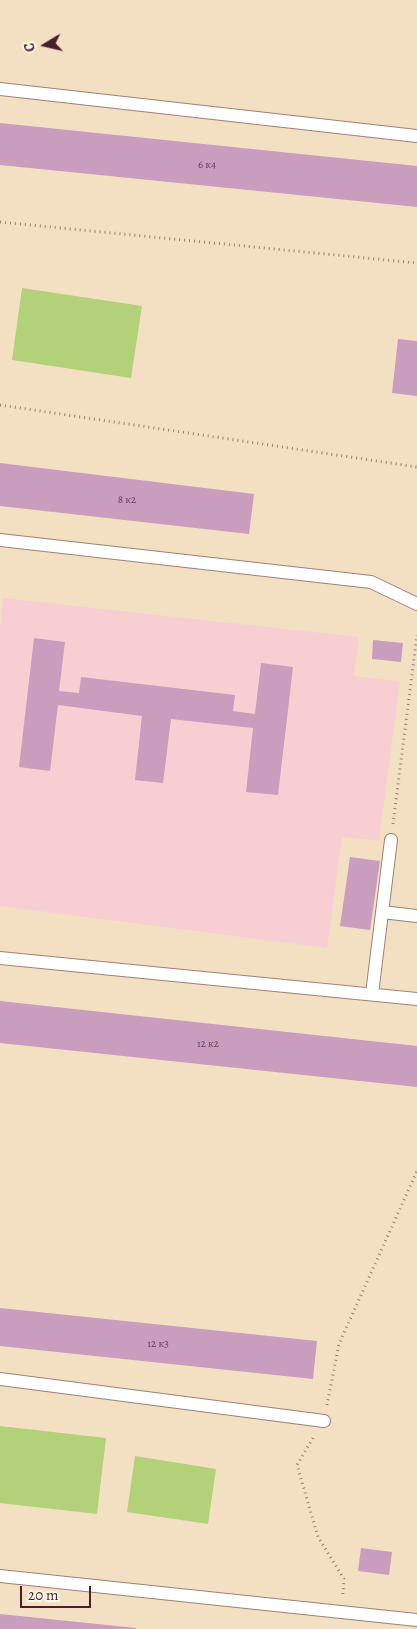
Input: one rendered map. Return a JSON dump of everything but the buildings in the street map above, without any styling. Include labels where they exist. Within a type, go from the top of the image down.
[{"type":"lane","points":[[0,89],[417,136]]},
{"type":"lane","points":[[0,540],[371,582],[417,604]]},
{"type":"lane","points":[[372,994],[391,840]]},
{"type":"lane","points":[[382,912],[417,916]]},
{"type":"lane","points":[[0,958],[417,999]]},
{"type":"lane","points":[[0,1379],[324,1421]]},
{"type":"lane","points":[[0,1576],[417,1620]]},
{"type":"path","points":[[0,222],[417,263]]},
{"type":"path","points":[[0,405],[417,467]]},
{"type":"path","points":[[391,840],[417,635]]},
{"type":"path","points":[[344,1578],[318,1537],[297,1465],[324,1421],[339,1344],[417,1171]]},
{"type":"shaded area","points":[[3,598],[359,637],[354,676],[400,681],[379,841],[342,837],[327,948],[0,906],[0,628]]},
{"type":"green space","points":[[22,288],[142,306],[131,378],[12,360]]},
{"type":"green space","points":[[0,1426],[106,1438],[97,1514],[0,1503]]},
{"type":"green space","points":[[135,1456],[216,1469],[208,1524],[127,1512]]}]
